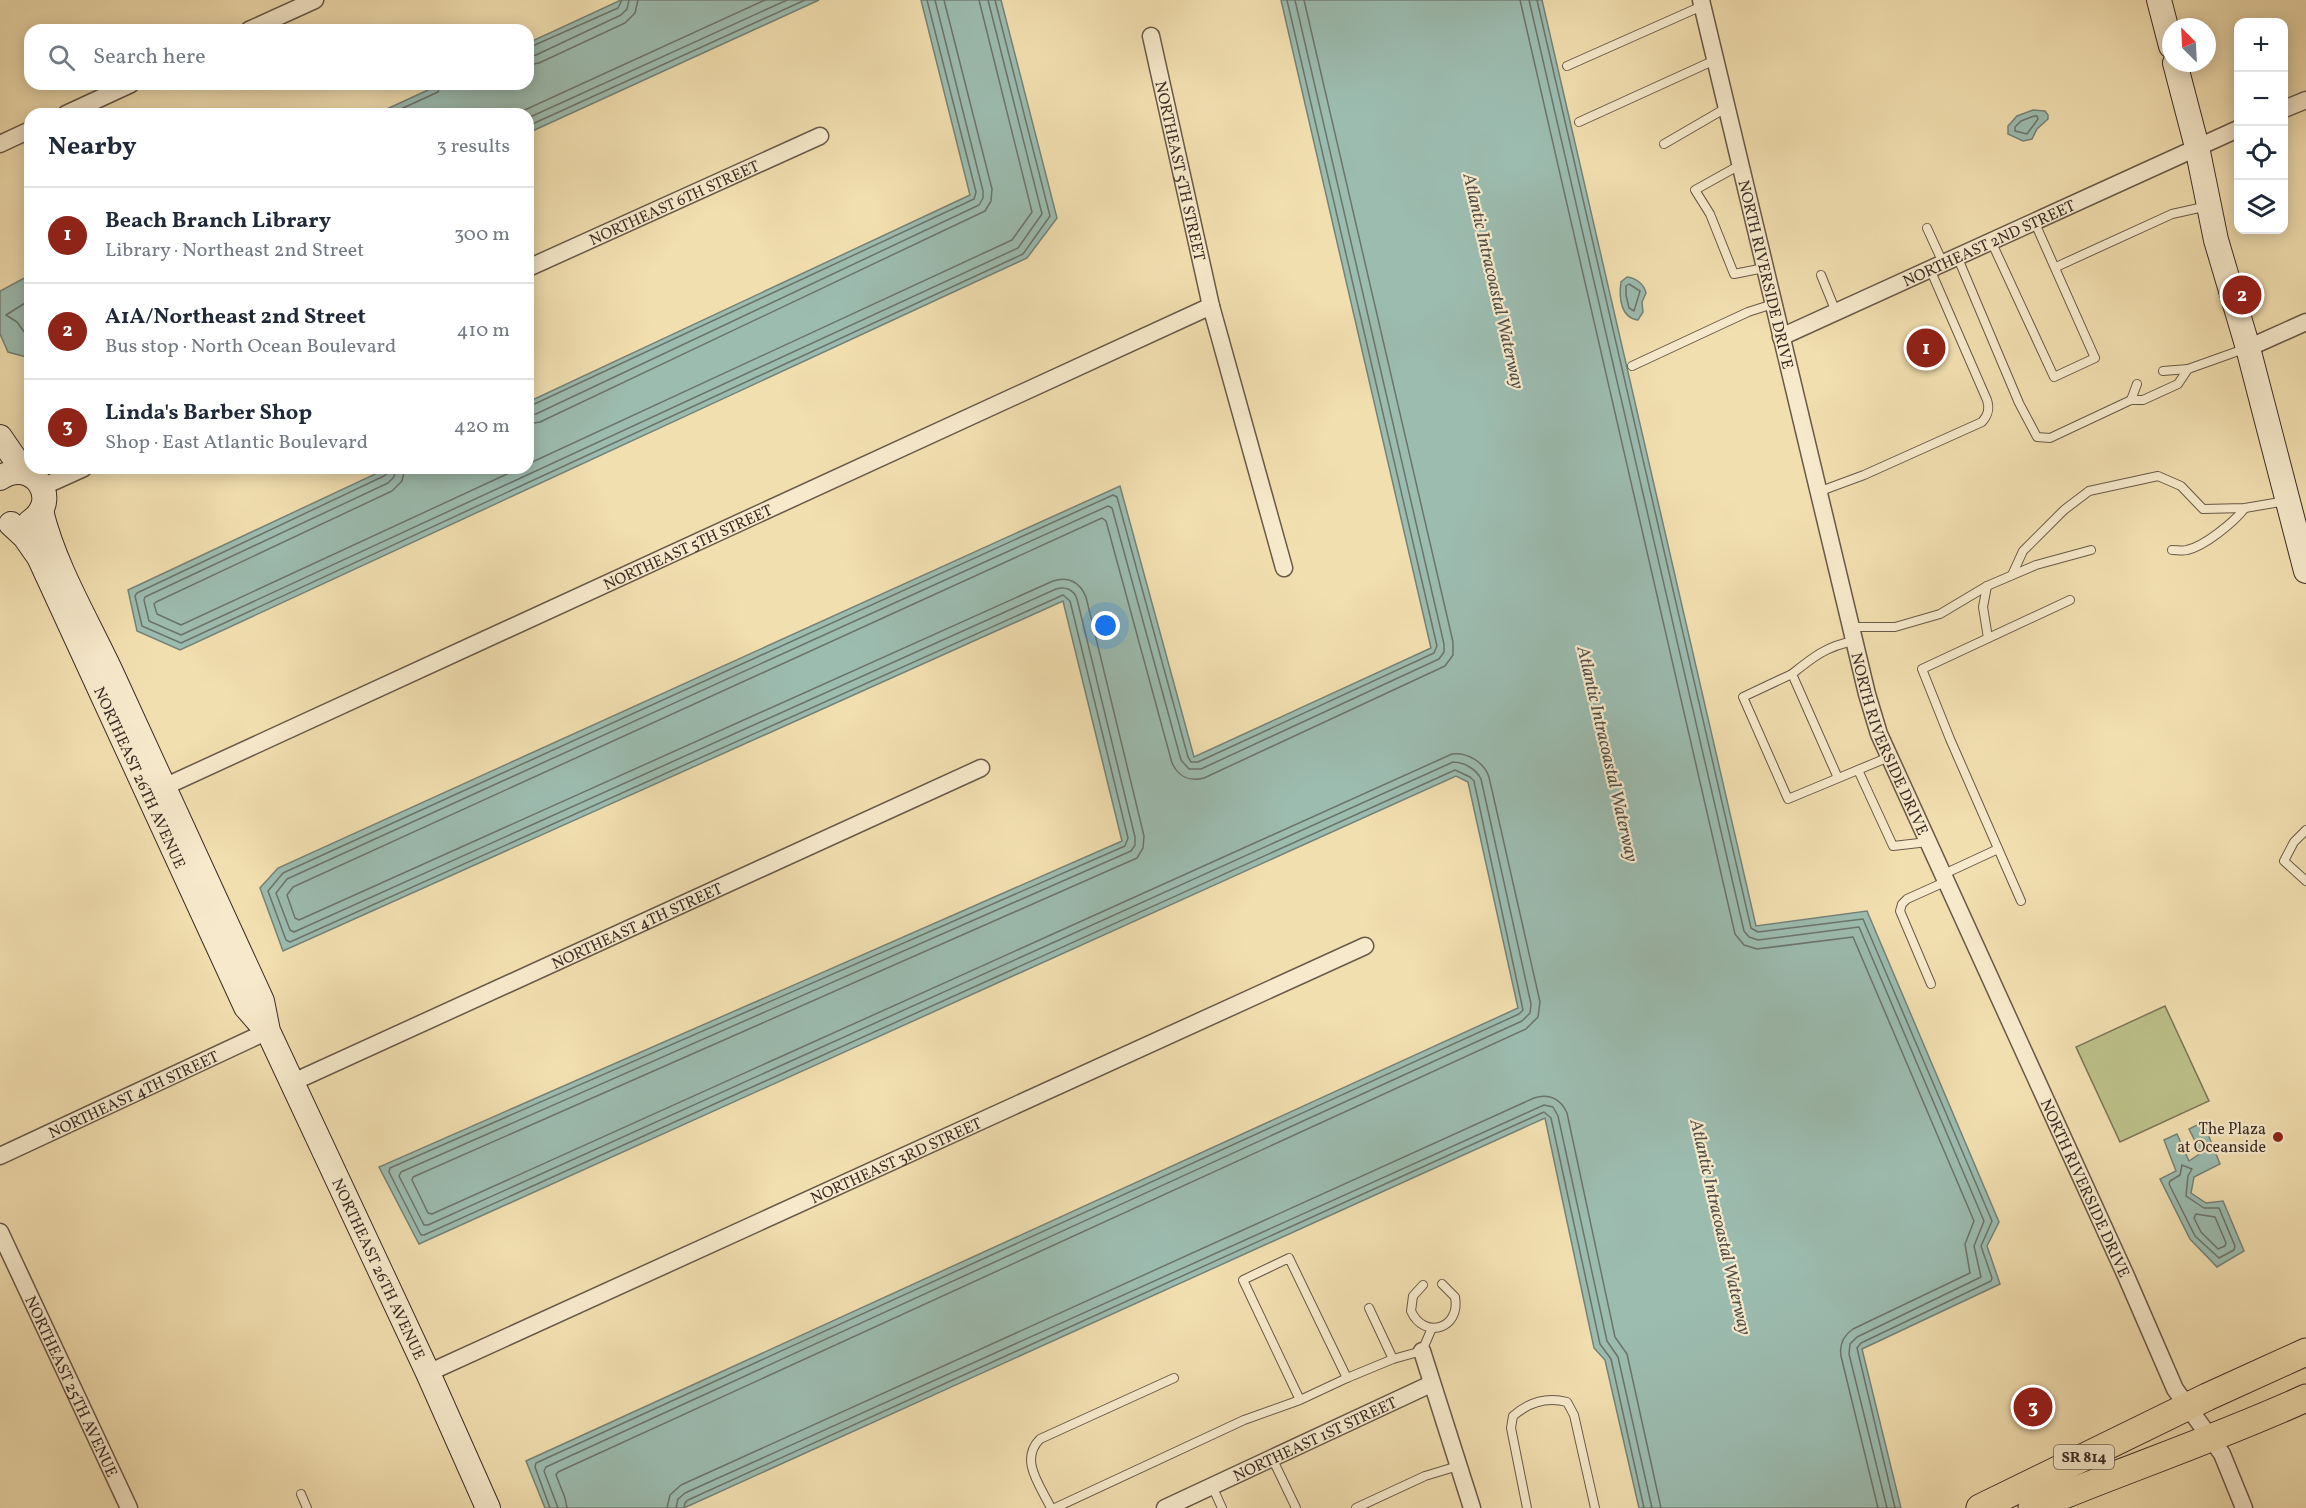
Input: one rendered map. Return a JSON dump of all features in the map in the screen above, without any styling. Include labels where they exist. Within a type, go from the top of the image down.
[{"type":"main road","name":"SR 814","points":[[1980,1508],[2188,1406],[2306,1352]]},
{"type":"main road","name":"SR 814","points":[[2032,1508],[2063,1502],[2156,1458],[2211,1439],[2306,1398]]},
{"type":"street","points":[[262,24],[315,0]]},
{"type":"street","points":[[2159,0],[2164,18]]},
{"type":"street","name":"NORTH RIVERSIDE DRIVE","points":[[1702,3],[1852,634],[1879,734],[2175,1389],[2222,1454],[2244,1508]]},
{"type":"street","name":"NORTHEAST 5TH STREET","points":[[1150,36],[1210,306],[1284,568]]},
{"type":"street","points":[[2177,72],[2197,147],[2216,240],[2248,348],[2306,571]]},
{"type":"street","points":[[79,108],[118,90]]},
{"type":"street","points":[[2288,107],[2306,100]]},
{"type":"street","name":"NORTHEAST 2ND STREET","points":[[1781,337],[2234,131]]},
{"type":"street","points":[[0,144],[24,133]]},
{"type":"street","name":"NORTHEAST 6TH STREET","points":[[534,265],[820,136]]},
{"type":"street","name":"NORTHEAST 5TH STREET","points":[[164,787],[1210,306]]},
{"type":"street","points":[[2248,348],[2306,322]]},
{"type":"street","points":[[0,437],[24,472],[7,474],[0,478]]},
{"type":"street","points":[[28,474],[38,480],[42,487],[71,474]]},
{"type":"street","name":"NORTHEAST 26TH AVENUE","points":[[42,487],[44,503],[41,511],[47,535],[57,559],[262,1001],[268,1031],[291,1083],[428,1373],[488,1508]]},
{"type":"street","points":[[6,521],[18,525],[32,521],[41,511]]},
{"type":"street","name":"NORTHEAST 26TH AVENUE","points":[[6,521],[25,537],[39,557],[246,1007],[268,1031]]},
{"type":"street","name":"NORTHEAST 4TH STREET","points":[[291,1083],[981,768]]},
{"type":"street","name":"NORTHEAST 3RD STREET","points":[[428,1373],[1365,946]]},
{"type":"street","name":"NORTHEAST 4TH STREET","points":[[0,1156],[268,1031]]},
{"type":"street","name":"NORTHEAST 25TH AVENUE","points":[[0,1232],[129,1508]]},
{"type":"street","points":[[1422,1351],[1458,1466],[1468,1507]]},
{"type":"street","name":"NORTHEAST 1ST STREET","points":[[1166,1508],[1431,1384]]},
{"type":"lane","points":[[1567,66],[1702,3]]},
{"type":"lane","points":[[1579,122],[1715,60]]},
{"type":"lane","points":[[1664,144],[1726,108]]},
{"type":"lane","points":[[1740,165],[1695,189],[1710,214],[1734,274],[1764,268]]},
{"type":"lane","points":[[2056,267],[2172,214],[2209,206]]},
{"type":"lane","points":[[1991,241],[2054,377],[2095,358],[2034,221]]},
{"type":"lane","points":[[1927,228],[1943,263],[2037,437],[2050,438],[2131,400],[2143,400],[2178,384],[2188,369]]},
{"type":"lane","points":[[1818,492],[1864,475],[1982,422],[1986,417],[1989,407],[1943,263]]},
{"type":"lane","points":[[1821,274],[1836,312]]},
{"type":"lane","points":[[1632,366],[1748,312],[1773,304]]},
{"type":"lane","points":[[2163,371],[2188,369],[2248,348]]},
{"type":"lane","points":[[2131,400],[2137,384]]},
{"type":"lane","points":[[2012,575],[2023,551],[2064,510],[2089,491],[2158,476],[2181,486],[2203,509],[2245,508],[2288,501]]},
{"type":"lane","points":[[2172,550],[2187,550],[2204,542],[2235,520],[2245,508]]},
{"type":"lane","points":[[1889,757],[1788,799],[1743,697],[1792,674],[1852,634],[1895,627],[1940,614],[1987,586],[2012,575],[2036,565],[2091,550]]},
{"type":"lane","points":[[1987,586],[1983,607],[1988,638]]},
{"type":"lane","points":[[2021,901],[1922,669],[2070,600]]},
{"type":"lane","points":[[1792,674],[1838,778]]},
{"type":"lane","points":[[1858,770],[1893,846],[1929,842]]},
{"type":"lane","points":[[2306,830],[2294,842],[2284,861],[2306,881]]},
{"type":"lane","points":[[1931,984],[1900,911],[1902,904],[1907,899],[1998,849]]},
{"type":"lane","points":[[1300,1400],[1244,1280],[1289,1258],[1347,1378]]},
{"type":"lane","points":[[1423,1285],[1413,1296],[1412,1311],[1420,1324],[1432,1328],[1447,1324],[1455,1312],[1455,1297],[1443,1284]]},
{"type":"lane","points":[[1369,1308],[1393,1359]]},
{"type":"lane","points":[[1174,1378],[1040,1439],[1034,1445],[1030,1463],[1053,1508],[1244,1420],[1300,1400],[1393,1359],[1422,1351],[1432,1328]]},
{"type":"lane","points":[[1527,1508],[1511,1428],[1513,1416],[1522,1407],[1543,1400],[1555,1399],[1567,1402],[1574,1415],[1595,1508]]},
{"type":"lane","points":[[1272,1458],[1296,1508]]},
{"type":"lane","points":[[1356,1508],[1425,1476],[1458,1466]]},
{"type":"lane","points":[[1212,1486],[1222,1508]]},
{"type":"lane","points":[[301,1494],[307,1508]]},
{"type":"green space","points":[[2165,1006],[2209,1101],[2120,1142],[2076,1047]]},
{"type":"water","points":[[621,0],[819,0],[534,130],[534,108],[389,108],[428,90],[534,90],[534,40]]},
{"type":"water","points":[[921,0],[1001,0],[1057,218],[1027,258],[180,650],[137,631],[128,590],[375,474],[534,474],[534,399],[970,195]]},
{"type":"water","name":"Atlantic Intracoastal Waterway","points":[[1281,0],[1542,0],[1756,926],[1867,911],[1999,1222],[1987,1246],[2000,1284],[1862,1349],[1901,1508],[1639,1508],[1605,1360],[1594,1348],[1545,1118],[684,1508],[545,1508],[526,1461],[1518,1008],[1468,782],[1456,776],[419,1244],[379,1167],[1122,841],[1063,601],[283,951],[260,888],[278,868],[1120,486],[1194,757],[1431,648]]},
{"type":"water","points":[[2033,110],[2045,111],[2048,119],[2037,129],[2032,139],[2023,141],[2008,134],[2008,126],[2017,116]]},
{"type":"water","points":[[1627,277],[1639,282],[1646,293],[1642,302],[1643,312],[1638,320],[1627,315],[1622,306],[1621,282]]},
{"type":"water","points":[[24,278],[24,356],[8,352],[0,334],[0,291]]},
{"type":"water","points":[[2203,1122],[2220,1164],[2194,1177],[2191,1193],[2206,1203],[2223,1201],[2244,1251],[2217,1267],[2190,1239],[2160,1179],[2176,1171],[2164,1140],[2177,1134],[2189,1161],[2201,1153],[2189,1129]]},
{"type":"place","name":"A1A/Northeast 2nd Street","points":[[2242,295]]},
{"type":"place","name":"Beach Branch Library","points":[[1926,348]]},
{"type":"place","name":"The Plaza at Oceanside","points":[[2278,1137]]},
{"type":"place","name":"Linda's Barber Shop","points":[[2033,1407]]}]
